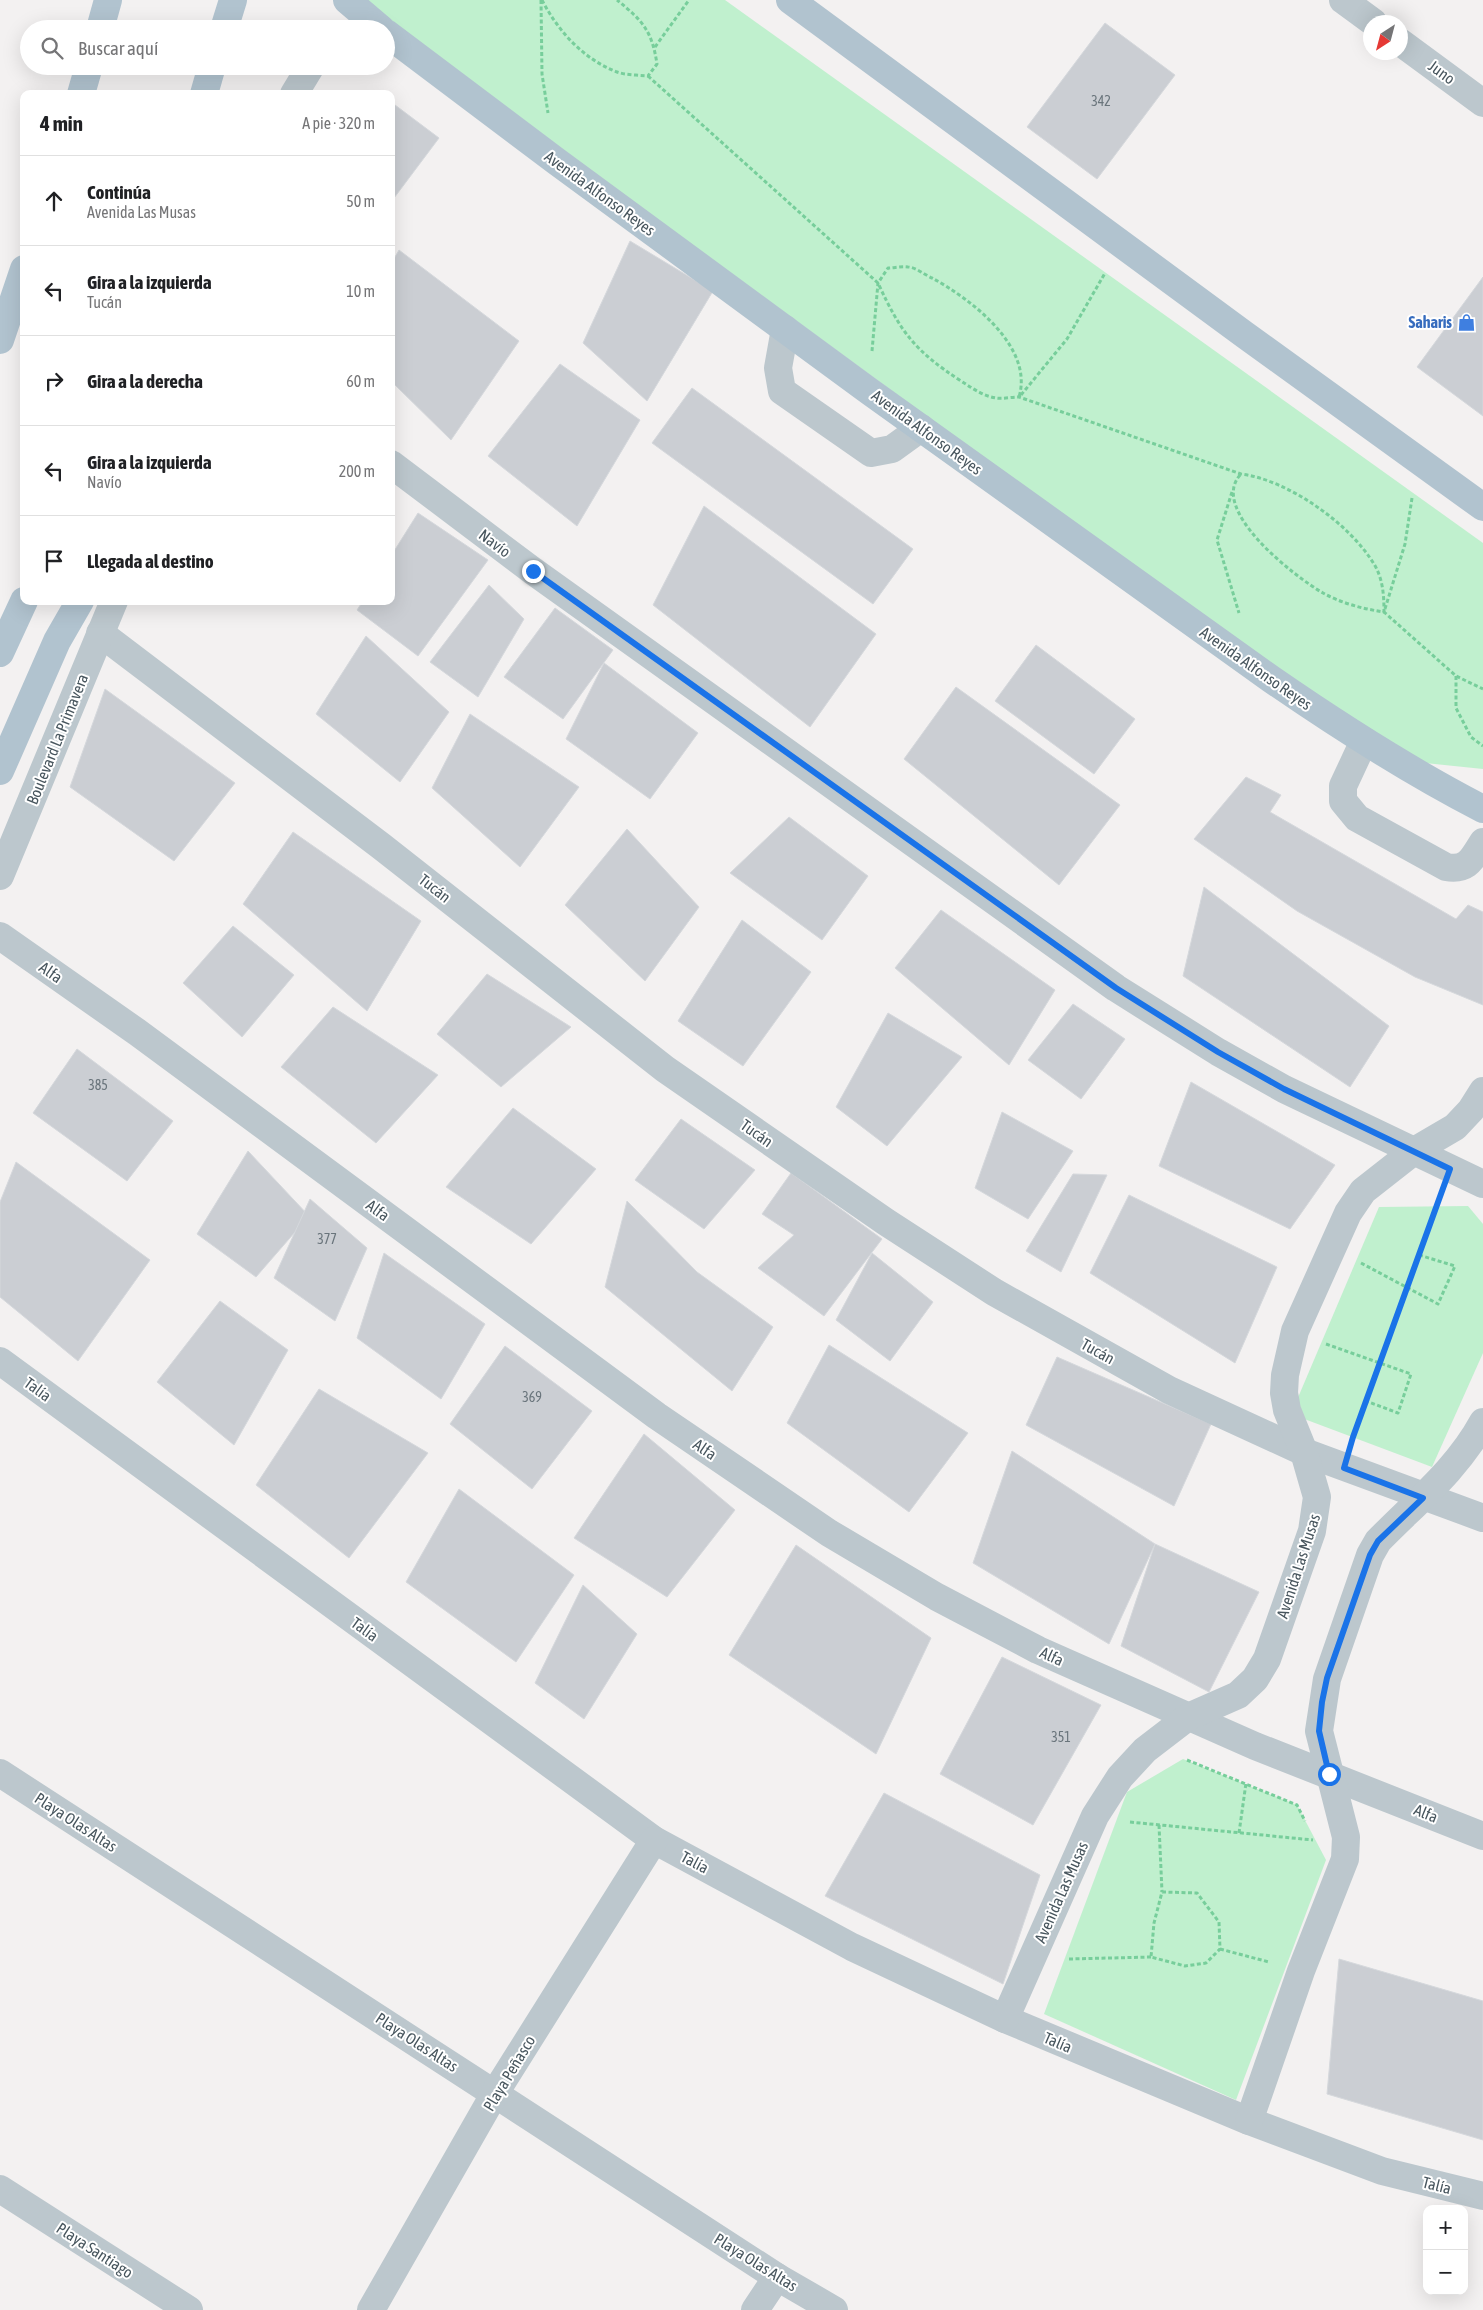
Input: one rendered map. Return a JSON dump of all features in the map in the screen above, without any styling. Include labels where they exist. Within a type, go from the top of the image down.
[{"type":"main road","points":[[102,20],[108,0]]},
{"type":"main road","points":[[227,20],[233,0]]},
{"type":"main road","points":[[347,0],[370,20]]},
{"type":"main road","points":[[790,0],[1121,244],[1417,460],[1482,505]]},
{"type":"main road","name":"Avenida Alfonso Reyes","points":[[397,46],[869,391],[1271,679],[1364,741],[1446,790],[1483,809]]},
{"type":"main road","points":[[82,90],[86,75]]},
{"type":"main road","points":[[205,90],[209,75]]},
{"type":"main road","points":[[0,340],[20,281]]},
{"type":"main road","points":[[0,653],[22,605]]},
{"type":"main road","points":[[57,641],[67,605]]},
{"type":"main road","points":[[0,772],[57,641],[78,605]]},
{"type":"street","points":[[1342,0],[1363,15]]},
{"type":"street","name":"Juno","points":[[1408,48],[1483,103]]},
{"type":"street","points":[[296,90],[306,75]]},
{"type":"street","points":[[785,329],[778,368],[782,391],[871,453],[892,449],[921,428]]},
{"type":"street","name":"Navío","points":[[395,467],[533,571],[1116,988],[1218,1052],[1284,1089],[1483,1184]]},
{"type":"street","name":"Boulevard La Primavera","points":[[0,876],[112,605]]},
{"type":"street","name":"Tucán","points":[[100,633],[373,840],[665,1069],[886,1222],[994,1292],[1169,1390],[1304,1452],[1423,1498],[1483,1518]]},
{"type":"street","points":[[1364,741],[1343,786],[1343,801],[1357,818],[1446,867],[1458,869],[1468,864],[1483,842]]},
{"type":"street","name":"Alfa","points":[[0,936],[137,1032],[656,1416],[829,1533],[937,1597],[1038,1650],[1255,1746],[1483,1836]]},
{"type":"street","name":"Avenida Las Musas","points":[[1005,2020],[1095,1816],[1126,1770],[1144,1750],[1188,1717],[1238,1695],[1255,1679],[1267,1659],[1312,1532],[1316,1513],[1317,1498],[1304,1452],[1287,1410],[1284,1393],[1285,1375],[1295,1331],[1348,1213],[1363,1191],[1414,1151],[1456,1127],[1483,1092]]},
{"type":"street","name":"Talía","points":[[0,1361],[654,1840],[852,1947],[1005,2020],[1249,2121],[1382,2171],[1483,2196]]},
{"type":"street","points":[[1249,2121],[1301,1971],[1345,1859],[1346,1836],[1319,1731],[1327,1678],[1370,1555],[1378,1541],[1423,1498],[1467,1448],[1483,1422]]},
{"type":"street","name":"Playa Olas Altas","points":[[0,1773],[777,2277],[834,2310]]},
{"type":"street","name":"Playa Peñasco","points":[[370,2310],[496,2093],[654,1840]]},
{"type":"street","name":"Playa Santiago","points":[[0,2189],[189,2310]]},
{"type":"street","points":[[755,2310],[777,2277]]},
{"type":"path","points":[[541,0],[566,36],[592,59],[618,73],[648,76],[878,283],[894,318],[913,345],[941,368],[977,391],[996,398],[1019,397],[1241,474],[1258,476],[1300,496],[1332,519],[1355,540],[1375,565],[1384,588],[1384,612]]},
{"type":"path","points":[[541,0],[542,74],[556,161]]},
{"type":"path","points":[[617,0],[648,28],[657,64],[648,76]]},
{"type":"path","points":[[654,47],[689,0]]},
{"type":"path","points":[[1019,397],[1067,339],[1121,244]]},
{"type":"path","points":[[869,391],[878,283],[888,268],[909,267],[950,288],[987,316],[1011,348],[1022,372],[1022,386],[1019,397]]},
{"type":"path","points":[[1384,612],[1405,544],[1417,460]]},
{"type":"path","points":[[1241,474],[1234,480],[1217,540],[1242,618]]},
{"type":"path","points":[[1232,491],[1242,518],[1258,542],[1292,572],[1324,593],[1354,606],[1384,612],[1456,676],[1483,689]]},
{"type":"path","points":[[1456,676],[1456,708],[1471,737],[1483,746]]},
{"type":"path","points":[[1344,1468],[1366,1401],[1450,1169]]},
{"type":"path","points":[[1331,1249],[1438,1304],[1455,1266],[1419,1255]]},
{"type":"path","points":[[1295,1331],[1411,1374],[1398,1413],[1366,1401]]},
{"type":"path","points":[[1239,1833],[1246,1784],[1255,1746]]},
{"type":"path","points":[[1183,1758],[1298,1805],[1306,1823]]},
{"type":"path","points":[[1095,1816],[1159,1825],[1316,1841],[1311,1832]]},
{"type":"path","points":[[1151,1957],[1154,1922],[1162,1892],[1159,1825]]},
{"type":"path","points":[[1064,1959],[1151,1957],[1185,1966],[1206,1963],[1220,1949],[1219,1922],[1197,1893],[1162,1892]]},
{"type":"path","points":[[1220,1949],[1301,1971]]},
{"type":"green space","points":[[358,0],[725,0],[1483,543],[1483,769],[1396,760],[395,27],[395,20],[385,20]]},
{"type":"green space","points":[[1468,1206],[1483,1224],[1483,1353],[1432,1467],[1291,1414],[1379,1207]]},
{"type":"green space","points":[[1183,1759],[1297,1805],[1326,1860],[1236,2100],[1044,2014],[1127,1792]]},
{"type":"building","points":[[1105,23],[1175,75],[1097,179],[1027,127]]},
{"type":"building","points":[[395,105],[439,138],[395,197]]},
{"type":"building","points":[[630,241],[713,291],[647,401],[583,343]]},
{"type":"building","points":[[399,250],[519,341],[451,440],[395,385],[395,257]]},
{"type":"building","name":"Saharis","points":[[1483,277],[1483,416],[1417,367]]},
{"type":"building","points":[[560,364],[640,420],[577,526],[488,456]]},
{"type":"building","points":[[692,388],[913,549],[873,604],[652,443]]},
{"type":"building","points":[[704,506],[876,634],[810,727],[653,605]]},
{"type":"building","points":[[418,513],[488,560],[418,656],[357,610],[360,605],[395,605],[395,550]]},
{"type":"building","points":[[489,585],[524,619],[478,697],[430,662]]},
{"type":"building","points":[[555,608],[613,650],[563,719],[504,677]]},
{"type":"building","points":[[366,636],[449,712],[400,782],[316,714]]},
{"type":"building","points":[[1036,645],[1135,719],[1094,774],[995,701]]},
{"type":"building","points":[[604,663],[698,733],[650,799],[566,739]]},
{"type":"building","points":[[956,687],[1120,805],[1059,885],[904,759]]},
{"type":"building","points":[[105,689],[235,783],[174,861],[70,787]]},
{"type":"building","points":[[470,714],[579,787],[520,867],[432,788]]},
{"type":"building","points":[[1246,777],[1281,795],[1270,812],[1456,919],[1468,905],[1483,912],[1483,1005],[1415,977],[1297,911],[1194,839]]},
{"type":"building","points":[[789,817],[868,876],[822,940],[730,873]]},
{"type":"building","points":[[627,829],[699,907],[645,981],[565,905]]},
{"type":"building","points":[[293,832],[421,921],[367,1011],[243,904]]},
{"type":"building","points":[[1204,887],[1389,1026],[1350,1087],[1183,976]]},
{"type":"building","points":[[941,910],[1055,990],[1009,1065],[895,968]]},
{"type":"building","points":[[742,920],[811,972],[743,1066],[678,1021]]},
{"type":"building","points":[[233,926],[294,975],[242,1037],[183,983]]},
{"type":"building","points":[[487,974],[571,1027],[501,1087],[437,1034]]},
{"type":"building","points":[[1073,1004],[1125,1039],[1081,1099],[1028,1060]]},
{"type":"building","points":[[333,1007],[438,1075],[376,1143],[281,1067]]},
{"type":"building","points":[[888,1013],[962,1057],[887,1146],[836,1107]]},
{"type":"building","points":[[77,1049],[173,1121],[127,1181],[33,1113]]},
{"type":"building","points":[[1191,1082],[1335,1165],[1290,1229],[1159,1166]]},
{"type":"building","points":[[513,1108],[596,1169],[531,1244],[446,1187]]},
{"type":"building","points":[[1002,1112],[1073,1151],[1028,1219],[975,1188]]},
{"type":"building","points":[[681,1119],[755,1170],[704,1229],[635,1180]]},
{"type":"building","points":[[248,1151],[309,1216],[256,1277],[197,1234]]},
{"type":"building","points":[[16,1162],[150,1260],[78,1361],[0,1297],[0,1202]]},
{"type":"building","points":[[791,1173],[882,1239],[824,1316],[758,1268],[794,1235],[762,1214]]},
{"type":"building","points":[[1073,1174],[1107,1175],[1061,1272],[1026,1251]]},
{"type":"building","points":[[1129,1195],[1277,1267],[1235,1363],[1090,1273]]},
{"type":"building","points":[[310,1199],[367,1248],[335,1321],[274,1278]]},
{"type":"building","points":[[627,1201],[697,1272],[773,1327],[732,1391],[605,1287]]},
{"type":"building","points":[[384,1253],[485,1324],[441,1399],[357,1338]]},
{"type":"building","points":[[872,1253],[933,1302],[890,1361],[836,1320]]},
{"type":"building","points":[[220,1301],[288,1350],[234,1445],[157,1382]]},
{"type":"building","points":[[829,1345],[968,1433],[909,1512],[787,1423]]},
{"type":"building","points":[[505,1346],[592,1411],[532,1489],[450,1424]]},
{"type":"building","points":[[1057,1357],[1211,1424],[1174,1506],[1026,1425]]},
{"type":"building","points":[[319,1389],[428,1453],[349,1558],[256,1485]]},
{"type":"building","points":[[644,1434],[735,1510],[667,1597],[574,1538]]},
{"type":"building","points":[[1012,1451],[1155,1544],[1109,1644],[973,1563]]},
{"type":"building","points":[[459,1489],[574,1575],[516,1662],[406,1582]]},
{"type":"building","points":[[1155,1544],[1259,1592],[1209,1692],[1121,1646]]},
{"type":"building","points":[[796,1545],[931,1638],[876,1754],[729,1655]]},
{"type":"building","points":[[583,1585],[637,1634],[584,1719],[535,1683]]},
{"type":"building","points":[[1002,1657],[1101,1705],[1033,1825],[940,1774]]},
{"type":"building","points":[[884,1793],[1040,1875],[1003,1984],[825,1896]]},
{"type":"building","points":[[1339,1959],[1483,2001],[1483,2140],[1327,2094]]},
{"type":"place","name":"Saharis","points":[[1466,322]]},
{"type":"route","points":[[533,571],[1116,988],[1218,1052],[1284,1089],[1450,1169],[1353,1437],[1344,1468],[1423,1498],[1378,1541],[1370,1555],[1327,1678],[1319,1731],[1329,1774]]}]
